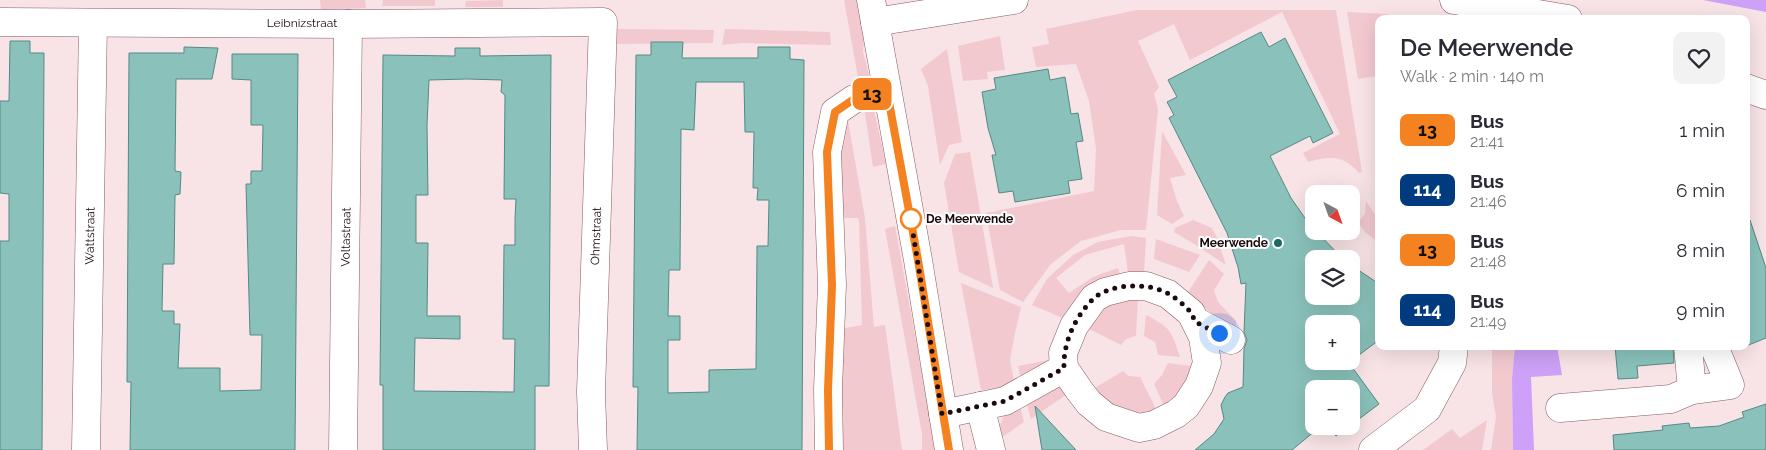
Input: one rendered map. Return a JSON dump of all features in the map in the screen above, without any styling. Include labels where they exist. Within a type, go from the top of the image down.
[{"type":"street","points":[[949,450],[918,260],[873,11],[1014,0]]},
{"type":"street","points":[[1454,0],[1544,15]]},
{"type":"street","name":"Leibnizstraat","points":[[0,22],[93,22],[207,12],[348,24],[603,22]]},
{"type":"street","name":"Wattstraat","points":[[86,450],[93,22]]},
{"type":"street","name":"Ohmstraat","points":[[593,450],[591,392],[603,22]]},
{"type":"street","name":"Voltastraat","points":[[343,450],[348,24]]},
{"type":"street","points":[[1750,90],[1766,96]]},
{"type":"street","points":[[829,450],[828,390],[832,285],[827,152],[835,112],[854,99],[887,91]]},
{"type":"street","points":[[1129,286],[1146,286],[1168,294],[1191,313],[1195,321],[1203,338],[1207,363],[1200,386],[1186,406],[1176,414],[1154,425],[1139,428],[1106,417],[1089,403],[1064,368],[1063,353],[1074,326],[1094,298],[1105,292],[1129,286]]},
{"type":"street","points":[[1195,321],[1231,340]]},
{"type":"street","points":[[1373,450],[1427,409],[1452,363],[1454,350]]},
{"type":"street","points":[[1688,350],[1692,390]]},
{"type":"street","points":[[1560,408],[1671,399],[1692,390],[1730,385],[1716,350]]},
{"type":"street","points":[[942,414],[1005,401],[1064,368]]},
{"type":"street","points":[[980,406],[991,450]]},
{"type":"shaded area","points":[[320,0],[365,0],[366,8],[321,10]]},
{"type":"shaded area","points":[[383,0],[435,0],[435,6],[382,6]]},
{"type":"shaded area","points":[[503,0],[503,7],[465,7],[466,1]]},
{"type":"shaded area","points":[[844,0],[860,0],[865,30],[863,52],[870,79],[859,83]]},
{"type":"shaded area","points":[[1703,0],[1766,0],[1766,12]]},
{"type":"shaded area","points":[[1137,10],[1336,10],[1362,172],[1359,173],[1348,163],[1336,158],[1308,162],[1303,153],[1340,134],[1282,12],[1190,60],[1174,24],[1138,41],[1159,87],[1154,94],[1158,109],[1146,230],[1121,230],[1081,241],[1051,264],[1023,302],[1000,290],[986,213],[1094,191],[1096,149],[1089,101],[1076,64],[1036,67],[1032,47],[1049,44],[1046,29]]},
{"type":"shaded area","points":[[1347,12],[1388,14],[1375,15],[1375,77],[1358,79]]},
{"type":"shaded area","points":[[616,29],[714,30],[713,43],[616,44]]},
{"type":"shaded area","points":[[725,29],[830,32],[831,45],[741,43],[722,45]]},
{"type":"shaded area","points":[[1000,36],[1005,70],[987,72],[988,79],[963,81],[958,46]]},
{"type":"shaded area","points":[[947,49],[962,142],[949,145],[940,165],[928,86],[921,69]]},
{"type":"shaded area","points":[[873,106],[886,164],[873,167],[864,107]]},
{"type":"shaded area","points":[[847,115],[865,218],[874,327],[885,325],[902,450],[838,450],[841,329],[862,325],[859,222],[858,218],[843,218],[841,144]]},
{"type":"shaded area","points":[[1162,131],[1186,175],[1170,178],[1184,216],[1172,224],[1157,215]]},
{"type":"shaded area","points":[[970,152],[993,288],[959,272],[944,183],[955,154]]},
{"type":"shaded area","points":[[1366,201],[1375,214],[1375,240],[1365,232],[1360,225],[1360,220],[1365,214]]},
{"type":"shaded area","points":[[1193,220],[1212,228],[1226,265],[1174,232],[1175,228]]},
{"type":"shaded area","points":[[895,226],[936,450],[922,450],[922,434],[885,229]]},
{"type":"shaded area","points":[[1131,236],[1146,238],[1144,274],[1128,273],[1124,244],[1085,255],[1056,278],[1069,293],[1093,277],[1118,268],[1120,276],[1065,319],[1032,305],[1047,279],[1073,255],[1098,242]]},
{"type":"shaded area","points":[[1156,239],[1200,255],[1189,272],[1154,259]]},
{"type":"shaded area","points":[[1209,260],[1224,274],[1214,290],[1218,302],[1236,321],[1235,332],[1188,292]]},
{"type":"shaded area","points":[[961,283],[1021,307],[1010,360],[1015,386],[981,390]]},
{"type":"shaded area","points":[[1138,297],[1136,336],[1126,339],[1121,345],[1085,327],[1102,309],[1120,300]]},
{"type":"shaded area","points":[[1146,315],[1161,323],[1169,331],[1180,357],[1158,355],[1155,342],[1144,336]]},
{"type":"shaded area","points":[[1492,350],[1515,350],[1512,379],[1513,450],[1491,450],[1496,417],[1492,394]]},
{"type":"shaded area","points":[[1515,350],[1558,350],[1562,375],[1531,377],[1534,450],[1513,450],[1512,379]]},
{"type":"shaded area","points":[[1060,358],[1022,384],[1018,366]]},
{"type":"shaded area","points":[[1168,363],[1197,367],[1191,382],[1166,410],[1154,384],[1162,375]]},
{"type":"shaded area","points":[[1123,371],[1129,376],[1140,377],[1158,413],[1137,418],[1088,392]]},
{"type":"shaded area","points":[[1061,386],[1070,392],[1031,419],[1026,401]]},
{"type":"shaded area","points":[[1020,406],[1024,422],[998,440],[999,427],[1005,413]]},
{"type":"shaded area","points":[[1487,420],[1482,450],[1423,450],[1452,429],[1460,438]]},
{"type":"building","name":"Meerwende","points":[[1261,32],[1269,47],[1285,38],[1333,133],[1313,143],[1310,136],[1270,156],[1291,198],[1305,218],[1305,240],[1325,240],[1334,250],[1305,250],[1305,305],[1360,305],[1360,271],[1375,281],[1375,343],[1360,355],[1360,315],[1305,315],[1305,370],[1354,370],[1379,404],[1360,418],[1360,380],[1305,380],[1305,435],[1310,435],[1292,450],[1195,450],[1214,434],[1224,419],[1221,405],[1228,393],[1243,387],[1244,349],[1247,340],[1244,332],[1246,283],[1241,284],[1238,267],[1227,233],[1169,118],[1174,115],[1167,102],[1177,97],[1168,80]]},
{"type":"building","points":[[10,41],[30,41],[30,53],[44,53],[42,450],[0,450],[0,241],[9,241],[9,194],[0,193],[0,101],[9,101]]},
{"type":"building","points":[[651,42],[683,42],[682,58],[758,58],[758,47],[790,47],[790,59],[804,60],[802,450],[637,450],[638,387],[633,387],[636,55],[651,55]],"holes":[[[696,82],[744,82],[745,132],[754,132],[753,188],[758,188],[757,200],[769,200],[768,246],[757,246],[756,369],[709,370],[709,392],[668,393],[668,340],[680,340],[680,316],[668,316],[669,270],[680,270],[681,129],[694,130]]]},
{"type":"building","points":[[184,47],[218,48],[212,79],[176,79],[175,171],[181,172],[180,194],[175,195],[174,264],[163,264],[162,311],[174,311],[174,324],[180,324],[178,368],[220,368],[220,391],[261,390],[262,335],[250,335],[246,184],[251,184],[251,171],[262,171],[263,125],[251,125],[251,80],[232,79],[232,54],[298,54],[295,450],[130,450],[131,382],[127,382],[129,53],[184,53]]},
{"type":"building","points":[[455,48],[480,48],[480,56],[551,55],[549,386],[535,386],[535,450],[383,450],[383,385],[380,385],[383,55],[455,56]],"holes":[[[429,80],[502,80],[501,92],[505,95],[504,199],[516,199],[515,245],[504,245],[503,339],[515,339],[514,392],[414,391],[415,338],[460,339],[460,316],[427,316],[428,243],[416,243],[416,195],[428,195],[427,125]]]},
{"type":"building","points":[[1048,69],[1050,80],[1065,77],[1071,114],[1078,113],[1083,141],[1076,142],[1082,179],[1068,181],[1070,193],[1015,202],[1013,191],[999,193],[992,155],[996,155],[988,128],[982,92],[996,89],[994,78]]},
{"type":"building","points":[[1750,220],[1766,268],[1766,338],[1750,344]]},
{"type":"building","points":[[1615,350],[1673,350],[1674,363],[1637,366],[1638,378],[1618,379]]},
{"type":"building","points":[[1766,404],[1766,450],[1614,450],[1613,435],[1663,430],[1662,426],[1689,423],[1690,428],[1719,426],[1744,417],[1742,412]]},
{"type":"building","points":[[1035,406],[1076,450],[1042,450]]},
{"type":"bus line","name":"13","points":[[829,450],[828,390],[832,285],[827,152],[835,112],[854,99],[887,91],[918,260],[949,450]]},
{"type":"place","name":"De Meerwende","points":[[911,219]]},
{"type":"place","name":"Meerwende","points":[[1278,243]]},
{"type":"route","points":[[911,219],[910,214],[942,414],[1005,401],[1064,368],[1063,353],[1074,326],[1094,298],[1105,292],[1129,286],[1146,286],[1168,294],[1191,313],[1195,321],[1219,333]]}]
